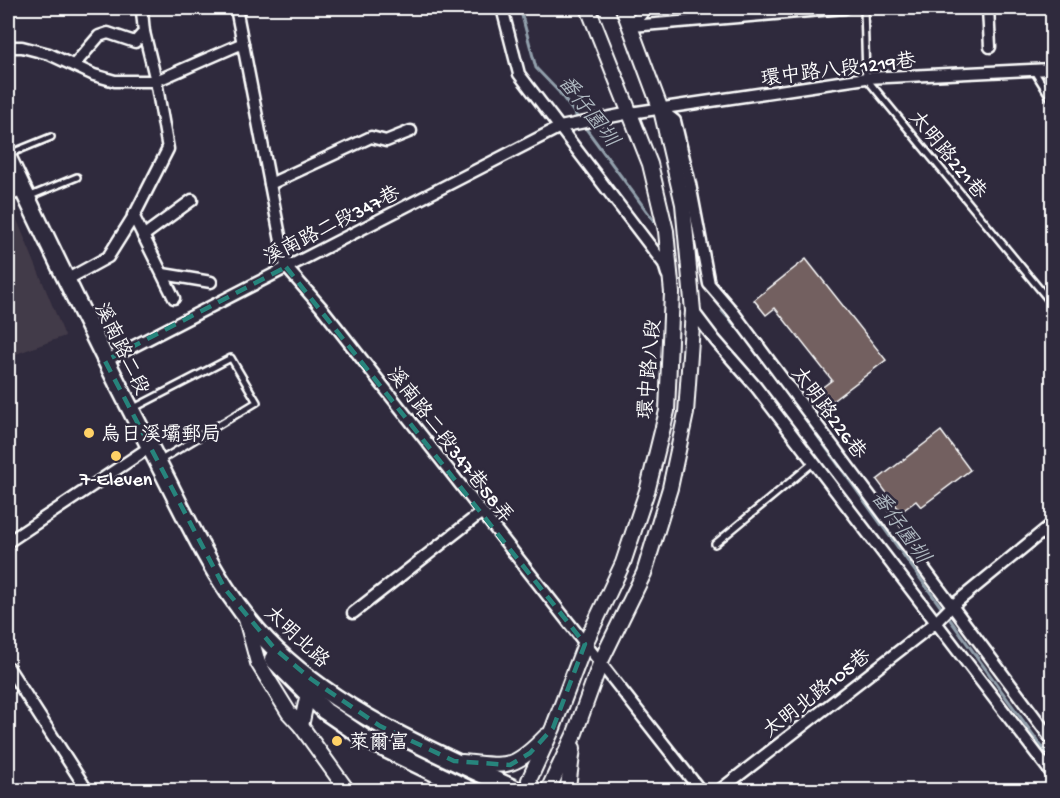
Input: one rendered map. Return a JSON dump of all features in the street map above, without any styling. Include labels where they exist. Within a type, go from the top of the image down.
[{"type":"main road","name":"溪南路二段","points":[[8,156],[19,194],[66,280],[180,510],[225,589],[245,615]]},
{"type":"main road","name":"太明北路","points":[[245,615],[264,648],[309,686],[380,726],[517,790]]},
{"type":"main road","name":"太明北路","points":[[309,686],[325,711],[369,741],[470,790]]},
{"type":"street","points":[[66,280],[108,256],[168,149],[140,8]]},
{"type":"street","points":[[236,8],[286,267]]},
{"type":"street","points":[[502,8],[519,74],[664,264],[672,293]]},
{"type":"street","name":"環中路八段","points":[[533,790],[530,780],[553,728],[585,644],[623,563],[656,460],[667,411],[672,293],[666,231],[650,164],[588,8]]},
{"type":"street","name":"環中路八段","points":[[548,790],[575,733],[601,662],[644,573],[670,488],[686,413],[693,311],[683,204],[661,110],[632,26],[623,8]]},
{"type":"street","points":[[632,26],[646,8]]},
{"type":"street","points":[[632,26],[845,8]]},
{"type":"street","points":[[988,8],[990,47]]},
{"type":"street","points":[[74,65],[99,36],[108,33],[135,42],[144,32]]},
{"type":"street","points":[[8,46],[22,46],[49,54],[94,75],[115,81],[156,81],[243,43]]},
{"type":"street","name":"環中路八段1219巷","points":[[580,123],[630,113],[866,78],[1053,69]]},
{"type":"street","name":"太明路226巷","points":[[661,110],[675,121],[690,184],[709,284],[733,312],[1053,740]]},
{"type":"street","name":"溪南路二段347巷","points":[[105,361],[560,127],[580,123]]},
{"type":"street","points":[[270,184],[371,137],[386,141],[411,131]]},
{"type":"street","points":[[143,236],[192,201]]},
{"type":"street","points":[[133,215],[174,298]]},
{"type":"street","name":"溪南路二段347巷58弄","points":[[286,267],[321,307],[700,790]]},
{"type":"street","points":[[162,274],[211,282]]},
{"type":"street","points":[[693,311],[756,387],[1053,774]]},
{"type":"street","points":[[8,539],[154,454]]},
{"type":"street","points":[[353,613],[482,512]]},
{"type":"street","name":"太明北路105巷","points":[[720,790],[935,622],[1053,524]]},
{"type":"street","points":[[245,615],[258,663],[289,713],[347,790]]},
{"type":"street","points":[[8,667],[87,790]]},
{"type":"street","points":[[301,726],[309,686]]},
{"type":"street","name":"環中路八段","points":[[454,761],[496,766],[510,765],[530,753],[553,728]]},
{"type":"street","name":"環中路八段","points":[[570,790],[568,787],[575,733]]},
{"type":"lane","points":[[864,8],[866,78]]},
{"type":"lane","points":[[1033,70],[1053,100]]},
{"type":"lane","name":"太明路221巷","points":[[866,78],[1053,304]]},
{"type":"lane","points":[[8,156],[51,137]]},
{"type":"lane","points":[[19,194],[77,177]]},
{"type":"lane","points":[[130,410],[231,358],[257,402],[154,454]]},
{"type":"lane","points":[[715,544],[814,462]]},
{"type":"highlighted area","points":[[286,267],[585,644],[553,728],[530,753],[510,765],[454,761],[380,726],[311,679],[275,649],[225,589],[105,361]]},
{"type":"shaded area","points":[[10,203],[65,336],[8,357],[8,204]]},
{"type":"building","points":[[806,259],[886,360],[831,402],[820,389],[832,380],[775,308],[766,315],[754,300]]},
{"type":"building","points":[[941,431],[970,470],[921,507],[916,501],[901,512],[877,480]]},
{"type":"waterway","name":"番仔園圳","points":[[520,8],[536,68],[559,92],[654,221]]},
{"type":"waterway","name":"番仔園圳","points":[[722,311],[747,339]]},
{"type":"waterway","name":"番仔園圳","points":[[767,366],[1052,761]]},
{"type":"place","name":"烏日溪壩郵局","points":[[89,433]]},
{"type":"place","name":"7-Eleven","points":[[116,456]]},
{"type":"place","name":"萊爾富","points":[[337,741]]}]
